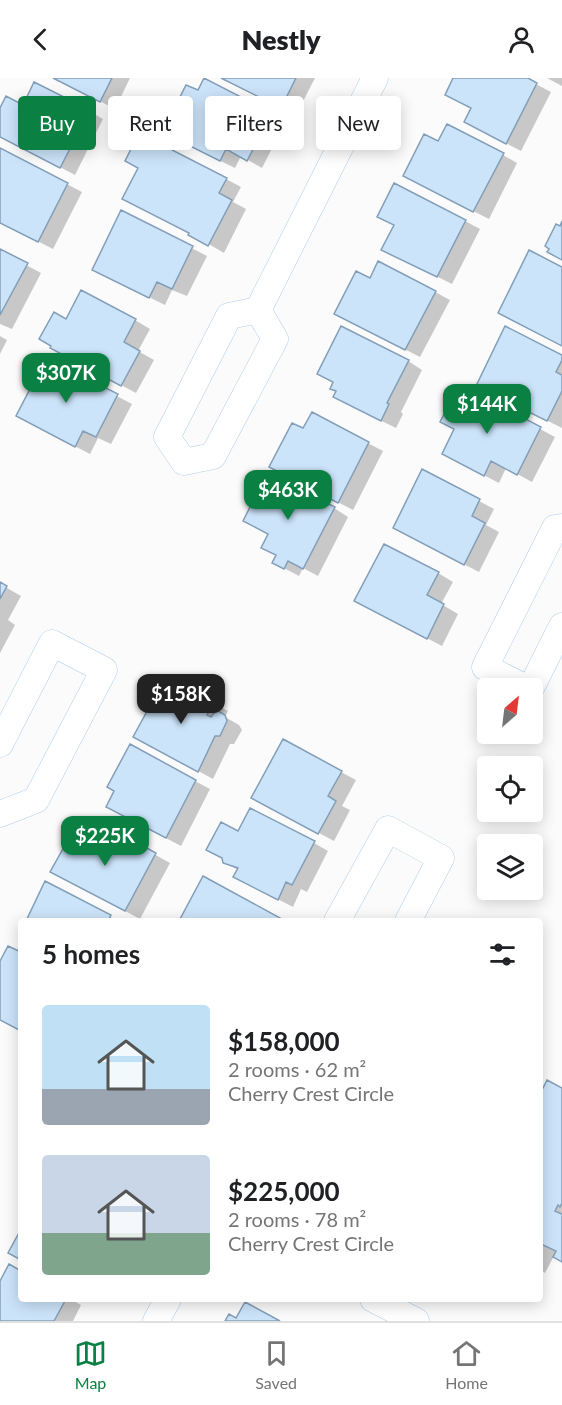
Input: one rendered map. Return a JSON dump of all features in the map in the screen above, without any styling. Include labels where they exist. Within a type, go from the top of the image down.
[{"type":"street","points":[[258,310],[375,78]]},
{"type":"street","points":[[258,310],[274,339],[213,456],[184,462],[167,437],[228,316],[258,310]]},
{"type":"street","points":[[506,678],[484,667],[555,528],[562,528]]},
{"type":"street","points":[[536,678],[562,626]]},
{"type":"street","points":[[0,744],[52,643],[104,670],[36,800],[0,814]]},
{"type":"street","points":[[339,918],[388,829],[441,858],[410,918]]},
{"type":"street","points":[[156,1321],[166,1302]]},
{"type":"street","points":[[379,1302],[416,1321]]},
{"type":"building","points":[[53,78],[112,78],[100,102],[96,100],[96,96],[88,96]]},
{"type":"building","points":[[204,78],[239,96],[205,96],[205,150],[226,150],[220,161],[193,148],[193,96],[180,96],[186,85],[198,90]]},
{"type":"building","points":[[221,78],[296,78],[287,96],[257,96]]},
{"type":"building","points":[[453,78],[528,78],[537,83],[506,144],[464,122],[471,108],[445,95]]},
{"type":"building","points":[[34,82],[62,96],[27,96]]},
{"type":"building","points":[[6,96],[18,102],[18,146],[0,137],[0,108]]},
{"type":"building","points":[[447,124],[504,153],[473,212],[403,176],[424,134],[438,141]]},
{"type":"building","points":[[0,148],[68,183],[38,242],[0,223]]},
{"type":"building","points":[[25,150],[69,150],[60,168]]},
{"type":"building","points":[[130,150],[172,150],[227,178],[219,193],[232,200],[208,246],[188,235],[189,233],[122,199],[138,168],[125,161]]},
{"type":"building","points":[[228,150],[253,150],[247,161]]},
{"type":"building","points":[[394,183],[466,220],[437,277],[381,250],[394,225],[377,217]]},
{"type":"building","points":[[121,210],[193,246],[172,289],[157,282],[149,298],[92,270]]},
{"type":"building","points":[[562,221],[562,260],[547,252],[549,249],[545,246],[556,224],[560,226]]},
{"type":"building","points":[[0,249],[28,263],[0,315]]},
{"type":"building","points":[[529,250],[562,267],[562,346],[498,313]]},
{"type":"building","points":[[378,261],[436,291],[405,350],[334,314],[356,271],[370,278]]},
{"type":"building","points":[[81,290],[136,319],[124,342],[140,351],[121,386],[50,348],[51,346],[39,339],[54,312],[66,319]]},
{"type":"building","points":[[341,326],[409,360],[387,403],[389,404],[381,421],[333,397],[336,391],[330,389],[333,382],[317,374]]},
{"type":"building","points":[[505,326],[562,355],[556,372],[562,375],[562,391],[547,421],[476,386]]},
{"type":"building","points":[[46,358],[118,394],[96,437],[83,431],[75,447],[16,416]]},
{"type":"building","points":[[474,392],[541,427],[517,475],[491,461],[484,476],[442,454],[454,429],[440,422],[454,395],[468,402]]},
{"type":"building","points":[[312,412],[369,442],[338,503],[269,467],[292,423],[303,428]]},
{"type":"building","points":[[422,469],[480,499],[472,516],[485,523],[464,565],[393,528]]},
{"type":"building","points":[[267,473],[335,507],[303,569],[288,561],[284,569],[272,563],[276,555],[261,548],[268,534],[243,521]]},
{"type":"building","points":[[384,544],[439,572],[427,595],[444,604],[427,639],[354,601]]},
{"type":"building","points":[[0,582],[7,586],[0,599]]},
{"type":"building","points":[[171,679],[214,702],[207,715],[211,717],[218,711],[225,715],[227,721],[220,736],[215,736],[198,772],[133,737],[157,693],[162,696]]},
{"type":"building","points":[[283,739],[342,771],[328,796],[336,801],[318,834],[251,798]]},
{"type":"building","points":[[130,744],[196,780],[166,838],[106,807],[114,791],[107,787]]},
{"type":"building","points":[[250,808],[315,841],[292,885],[286,882],[278,900],[233,877],[238,868],[223,863],[222,858],[206,850],[221,822],[238,831]]},
{"type":"building","points":[[112,829],[156,853],[125,911],[50,872],[73,831],[103,847]]},
{"type":"building","points":[[203,876],[280,918],[181,918]]},
{"type":"building","points":[[45,881],[111,915],[110,918],[27,918]]},
{"type":"building","points":[[8,946],[18,951],[18,1029],[0,1020],[0,961]]},
{"type":"building","points":[[547,1080],[562,1088],[562,1203],[555,1211],[562,1214],[562,1262],[553,1257],[556,1251],[543,1245],[543,1088]]},
{"type":"building","points":[[18,1235],[18,1258],[8,1253]]},
{"type":"building","points":[[9,1264],[18,1269],[18,1302],[64,1302],[54,1321],[0,1321],[0,1281]]},
{"type":"building","points":[[245,1302],[280,1321],[225,1321],[229,1314],[236,1318]]}]
